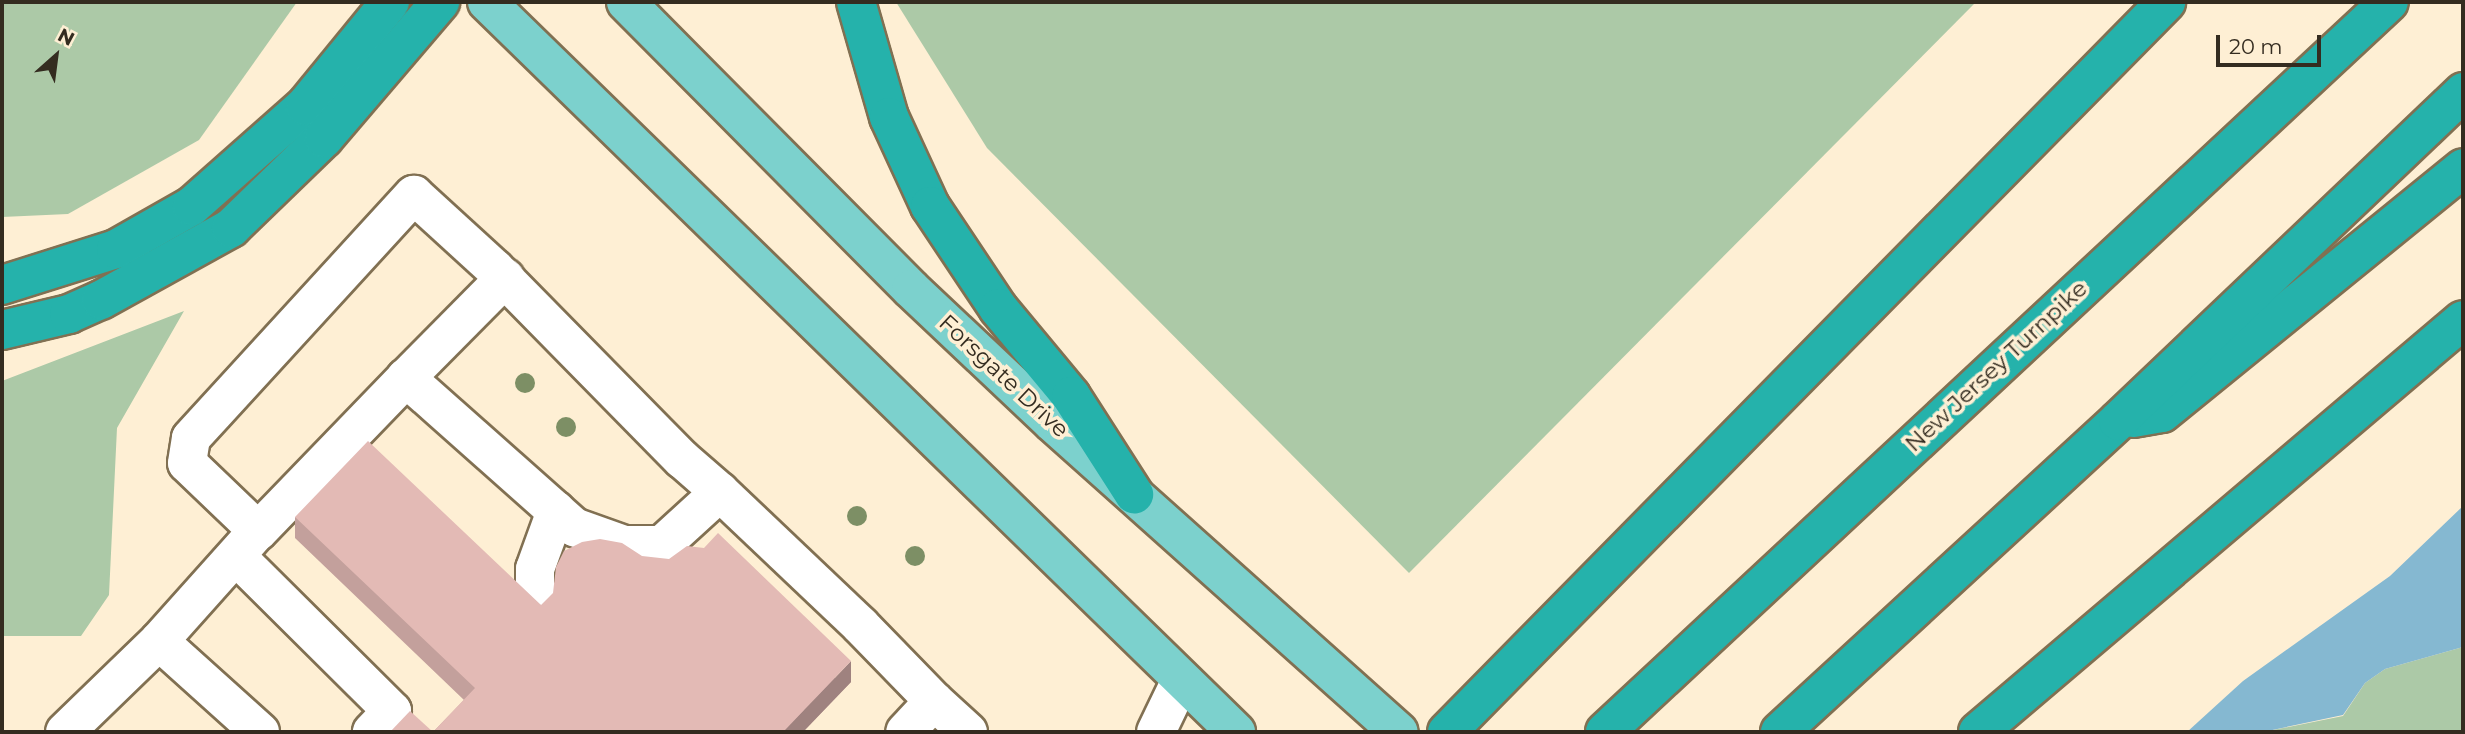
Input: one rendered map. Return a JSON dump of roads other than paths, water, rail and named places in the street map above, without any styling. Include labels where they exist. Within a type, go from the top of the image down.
[{"type":"highway","points":[[2,330],[69,314],[101,300],[231,228],[295,170],[404,48],[440,2]]},
{"type":"highway","points":[[856,2],[889,117],[930,206],[998,308],[1071,396],[1134,494]]},
{"type":"highway","points":[[1447,732],[2130,2]]},
{"type":"highway","points":[[1447,732],[2166,2]]},
{"type":"highway","points":[[2131,240],[2369,2]]},
{"type":"highway","name":"New Jersey Turnpike","points":[[1605,732],[2389,2]]},
{"type":"highway","points":[[2,285],[116,249],[192,206],[305,106],[383,12]]},
{"type":"highway","points":[[1780,732],[2118,421],[2463,92]]},
{"type":"highway","points":[[2118,421],[2162,413],[2463,168]]},
{"type":"highway","points":[[1978,732],[2463,320]]},
{"type":"main road","points":[[487,2],[1236,732]]},
{"type":"main road","name":"Forsgate Drive","points":[[626,2],[911,289],[1399,732]]},
{"type":"lane","points":[[372,732],[392,711],[247,543],[187,463],[191,438],[414,195],[505,278],[720,492],[968,732]]},
{"type":"lane","points":[[65,732],[159,641],[247,543],[505,278]]},
{"type":"lane","points":[[406,378],[573,527],[624,545],[656,562],[720,492]]},
{"type":"lane","points":[[554,606],[542,600],[535,587],[535,569],[556,512]]},
{"type":"lane","points":[[159,641],[260,732]]},
{"type":"lane","points":[[1156,732],[1181,680]]},
{"type":"lane","points":[[905,732],[934,701]]},
{"type":"water","points":[[2463,506],[2463,647],[2385,669],[2365,683],[2343,715],[2263,732],[2187,732],[2243,681],[2390,576]]}]
